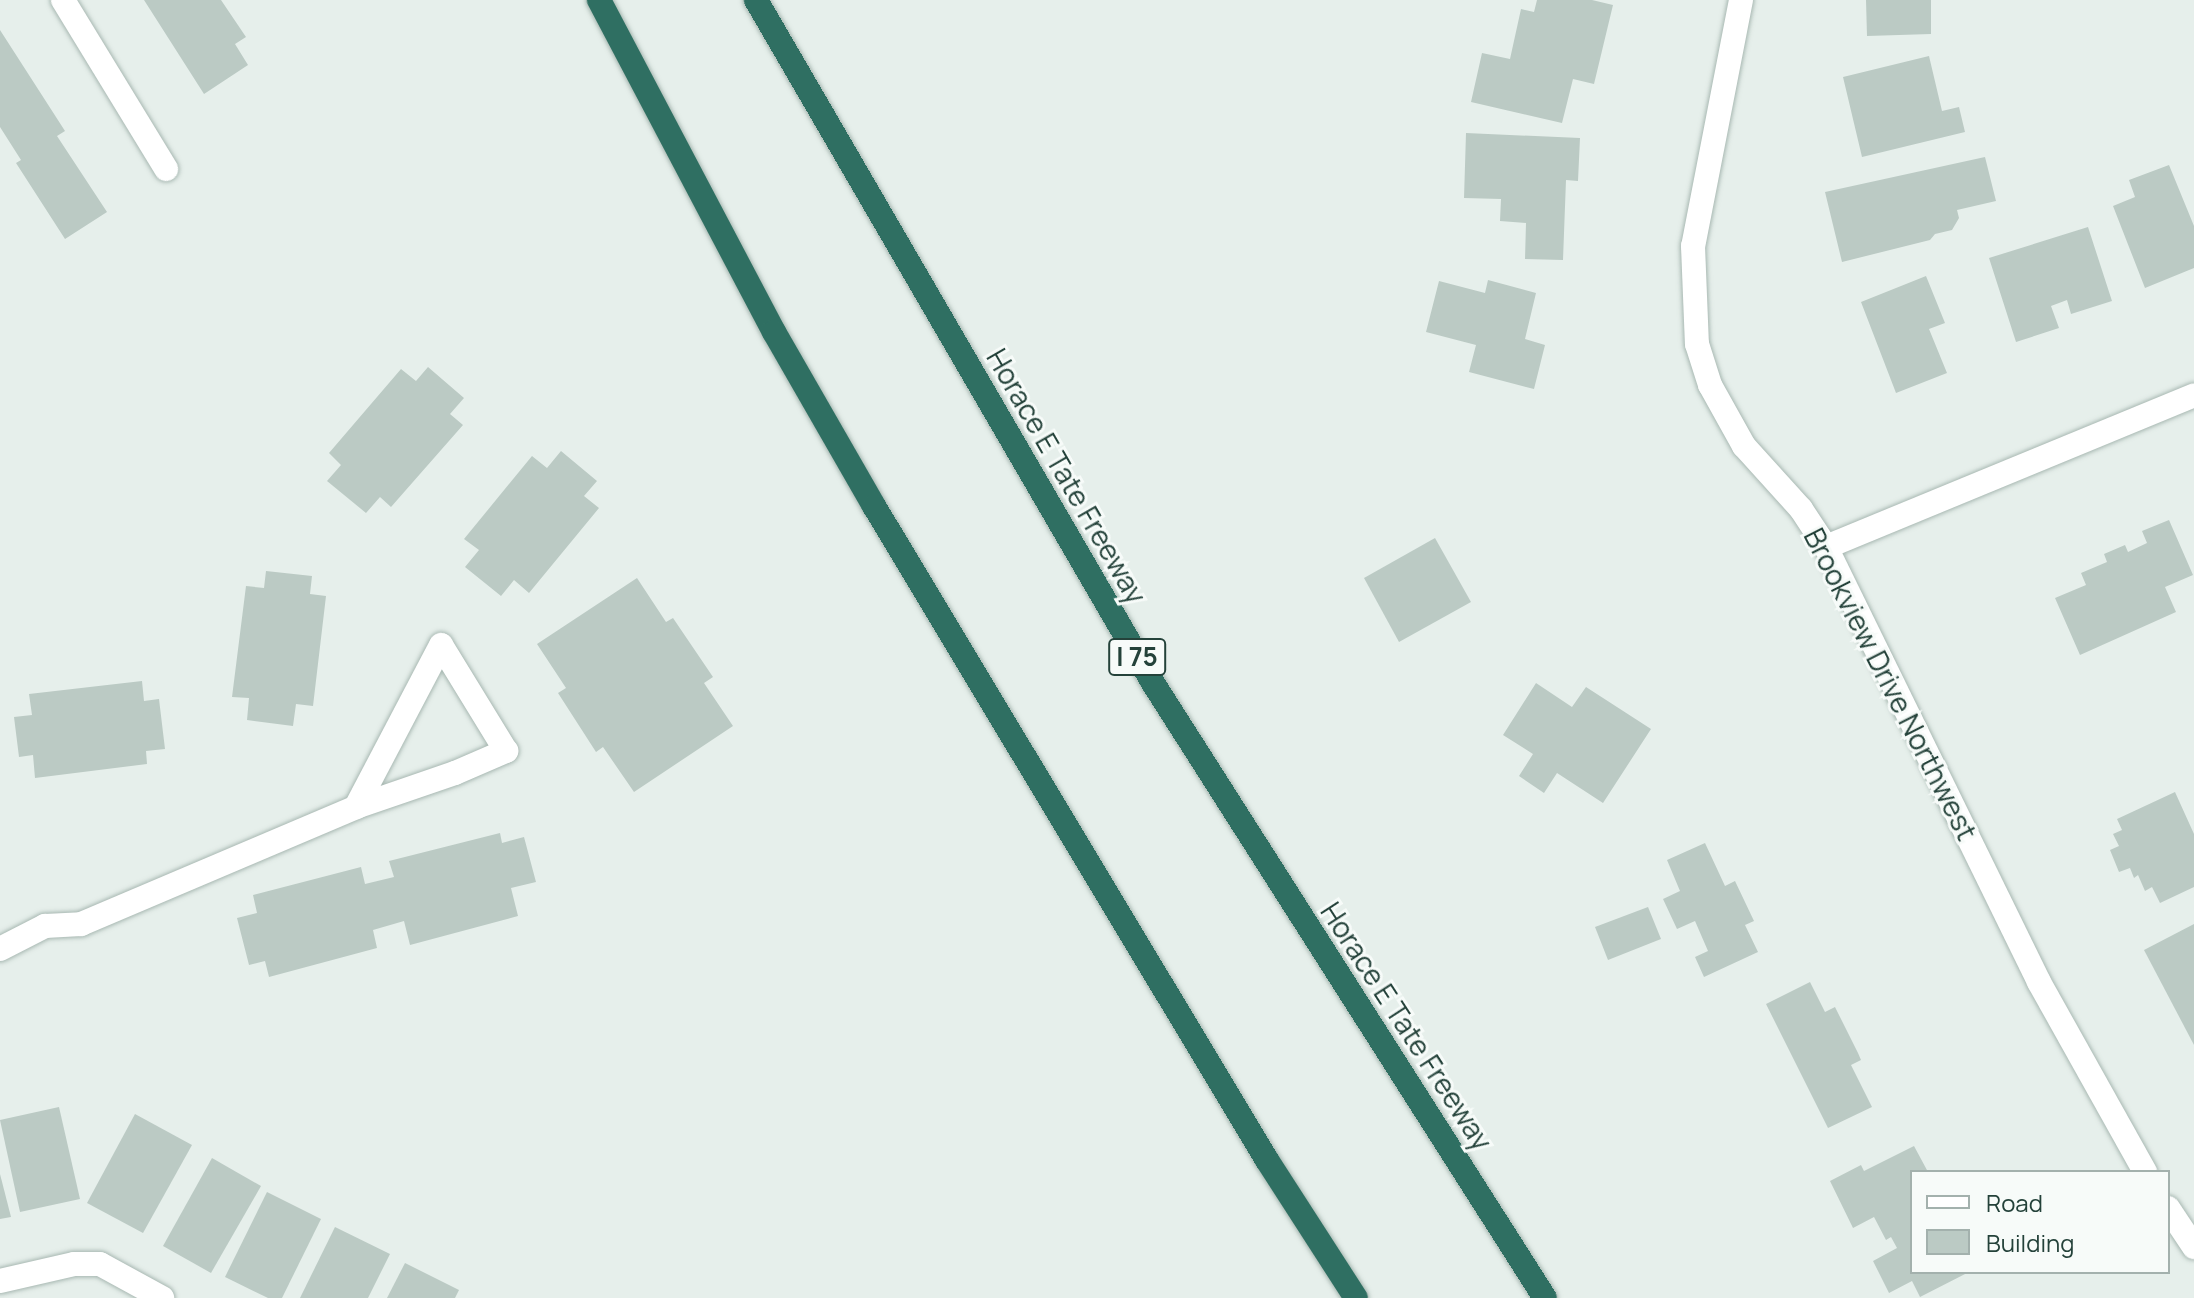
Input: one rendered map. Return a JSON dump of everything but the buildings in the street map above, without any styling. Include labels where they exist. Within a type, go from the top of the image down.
[{"type":"highway","points":[[599,0],[774,332],[874,506],[1267,1160],[1356,1298]]},
{"type":"highway","name":"Horace E Tate Freeway","points":[[756,0],[1153,683],[1545,1298]]},
{"type":"street","points":[[63,0],[166,169]]},
{"type":"street","name":"Brookview Drive Northwest","points":[[1741,0],[1693,246],[1697,344],[1710,385],[1744,446],[1801,509],[1826,547],[2039,982],[2144,1170]]},
{"type":"street","points":[[1826,547],[2194,395]]},
{"type":"street","points":[[0,949],[45,926],[81,924],[356,807],[455,773],[506,751],[441,645],[356,807]]},
{"type":"street","points":[[2170,1211],[2194,1247]]},
{"type":"street","points":[[0,1281],[74,1264],[100,1264],[162,1298]]}]
